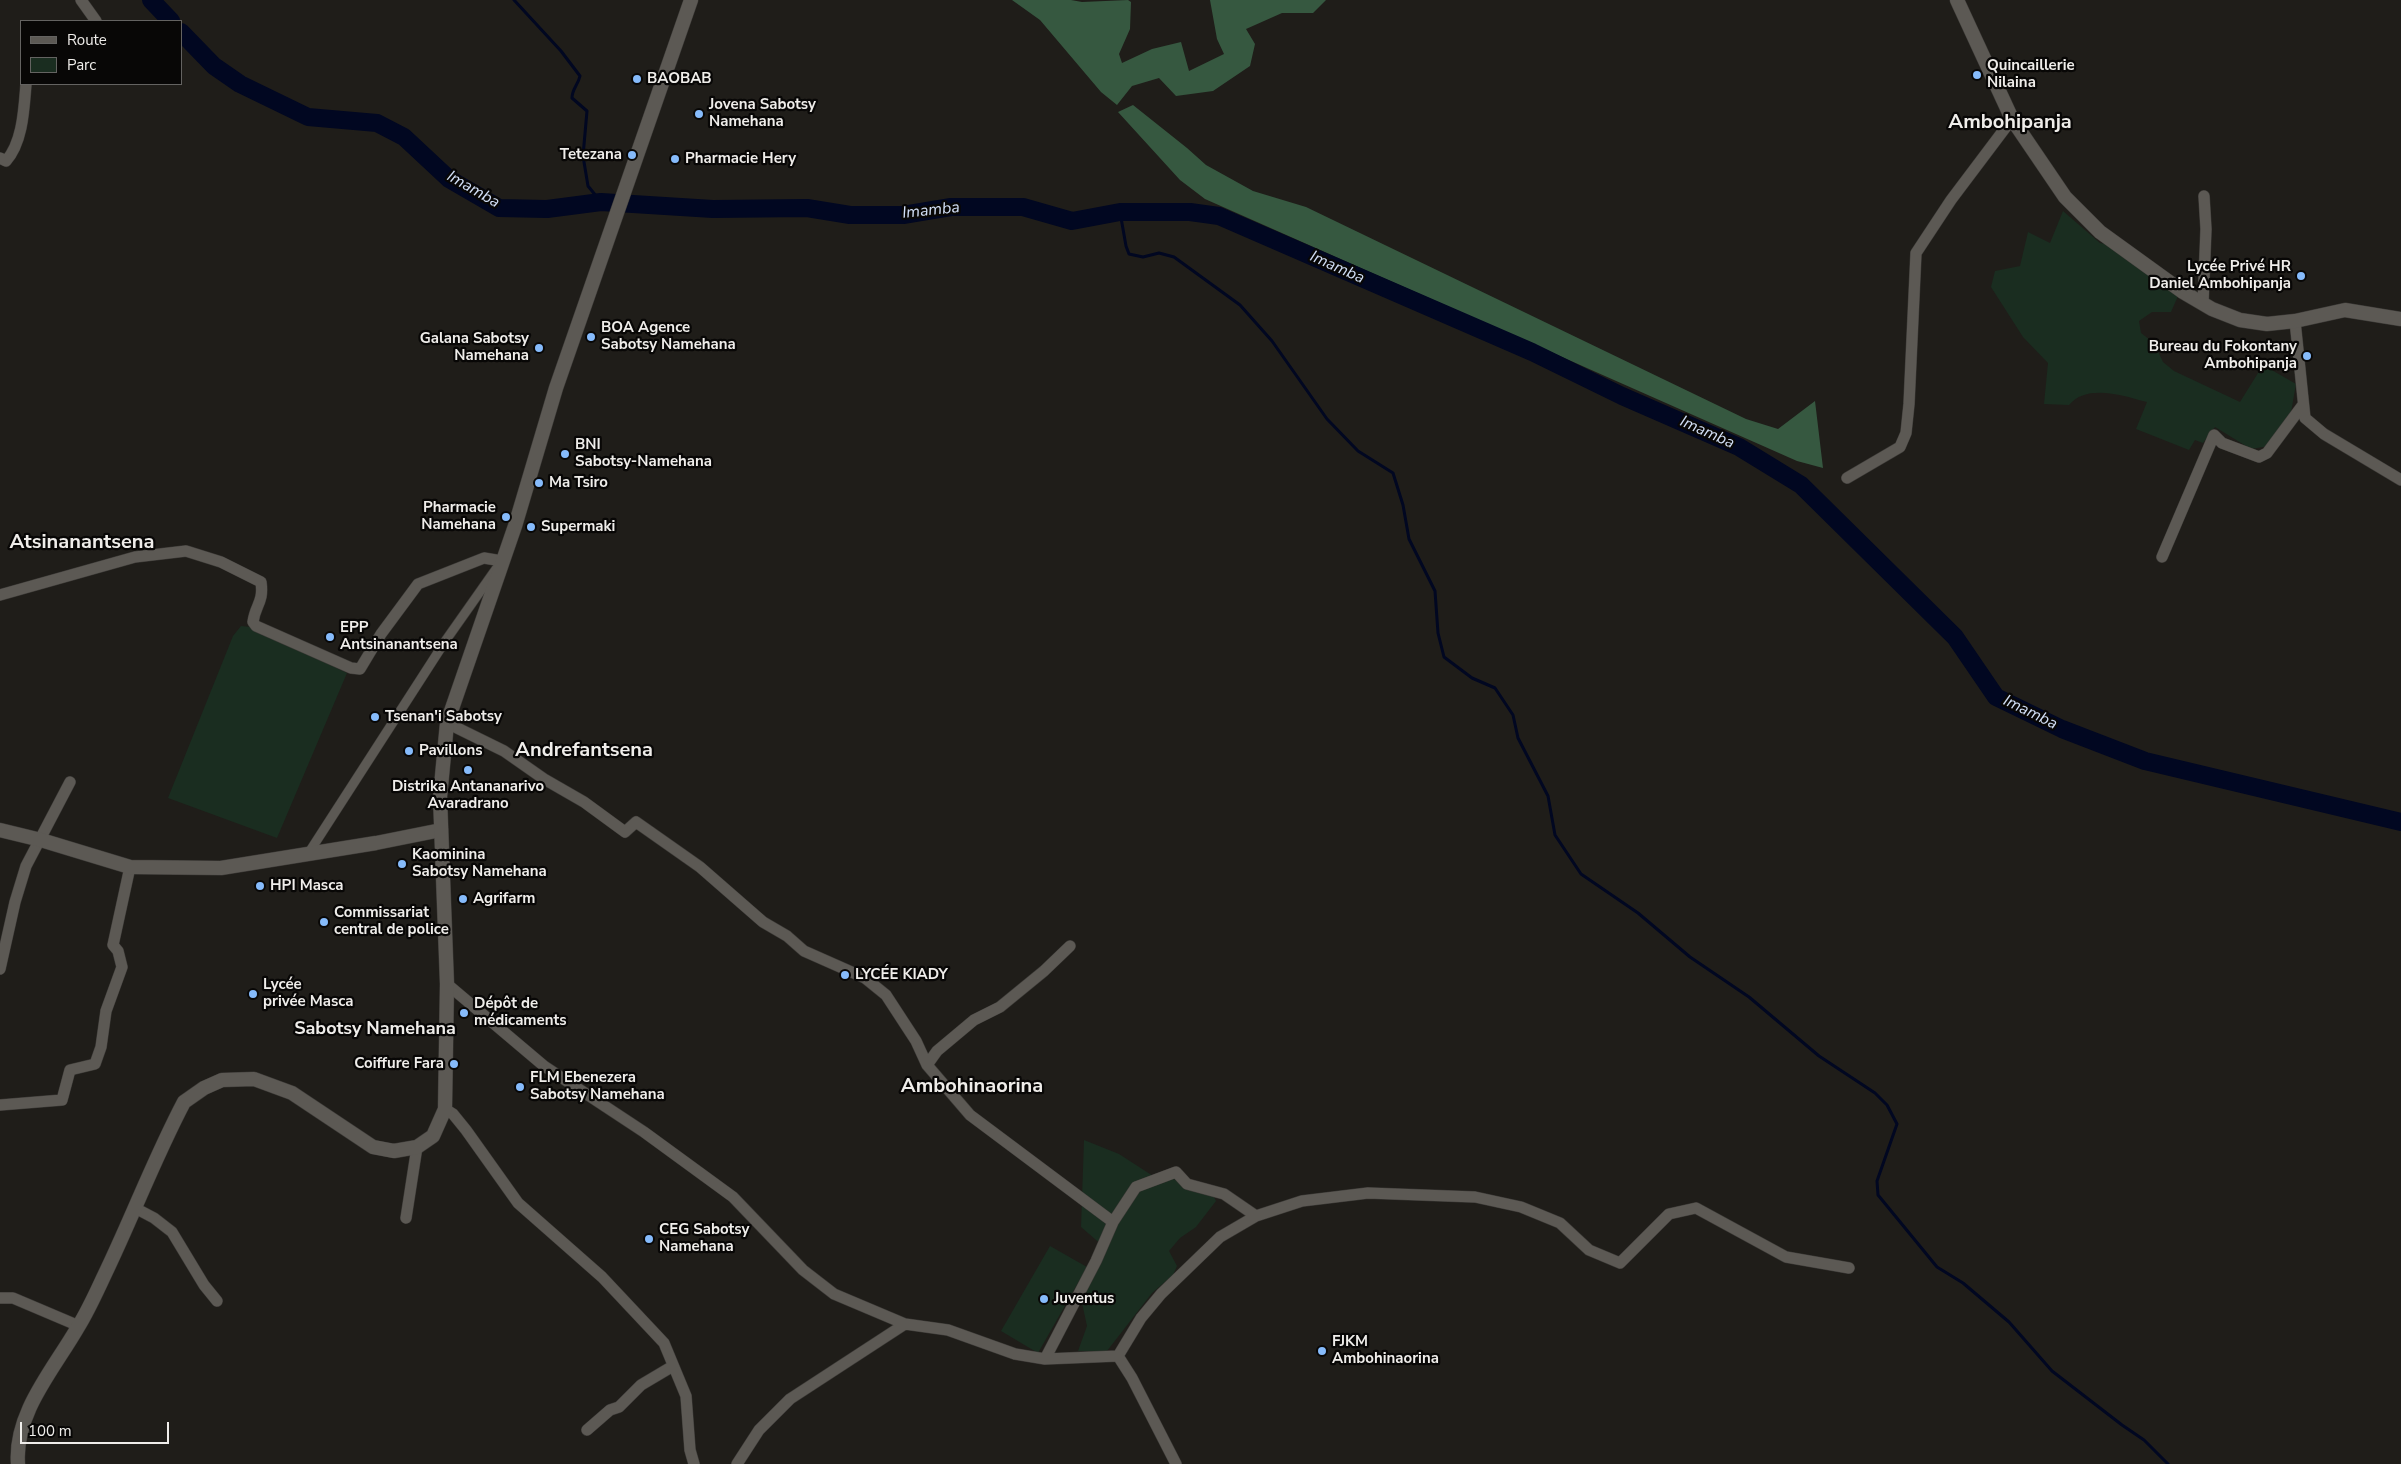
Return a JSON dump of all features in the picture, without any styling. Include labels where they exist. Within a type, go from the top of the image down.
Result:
[{"type":"main road","points":[[18,1464],[17,1448],[24,1420],[47,1377],[79,1326],[184,1102],[204,1088],[222,1080],[254,1079],[292,1093],[373,1147],[394,1151],[417,1147],[433,1136],[444,1109],[447,984],[440,791],[448,723],[502,561],[556,388],[691,0]]},
{"type":"main road","points":[[1957,0],[2012,119],[2065,197],[2100,232],[2202,304],[2240,320],[2267,324],[2295,321],[2345,310],[2401,319]]},
{"type":"main road","points":[[0,830],[41,840],[130,867],[221,868],[441,830]]},
{"type":"street","points":[[81,0],[95,20]]},
{"type":"street","points":[[0,158],[6,161],[11,156],[23,120],[26,85]]},
{"type":"street","points":[[1846,478],[1900,447],[1906,433],[1909,404],[1916,253],[1951,200],[2012,119]]},
{"type":"street","points":[[2202,304],[2206,229],[2204,196]]},
{"type":"street","points":[[2295,321],[2302,406],[2305,418],[2324,434],[2401,480]]},
{"type":"street","points":[[2162,557],[2214,435],[2222,442],[2259,457],[2267,453],[2302,406]]},
{"type":"street","points":[[0,594],[135,558],[186,551],[221,562],[261,582],[263,596],[253,622],[256,626],[351,668],[360,669],[381,634],[418,584],[484,558],[502,561],[462,616],[308,854]]},
{"type":"street","points":[[448,723],[504,751],[544,780],[584,802],[625,832],[636,822],[700,868],[763,922],[787,936],[804,951],[864,978],[886,995],[901,1016],[928,1065],[970,1115],[1113,1222]]},
{"type":"street","points":[[0,969],[19,886],[26,866],[70,782]]},
{"type":"street","points":[[0,1105],[62,1100],[70,1070],[95,1064],[106,1011],[122,968],[118,951],[113,945],[130,867]]},
{"type":"street","points":[[928,1065],[937,1051],[974,1020],[1000,1007],[1038,977],[1070,946]]},
{"type":"street","points":[[447,984],[544,1066],[644,1132],[733,1197],[804,1270],[834,1294],[905,1324],[948,1330],[1015,1354],[1045,1359],[1118,1356]]},
{"type":"street","points":[[444,1109],[453,1114],[466,1130],[518,1203],[602,1277],[664,1343],[686,1396],[690,1450],[694,1464]]},
{"type":"street","points":[[406,1218],[417,1147]]},
{"type":"street","points":[[1045,1359],[1096,1261],[1113,1222],[1136,1187],[1176,1172],[1187,1184],[1224,1194],[1256,1216]]},
{"type":"street","points":[[1118,1356],[1141,1318],[1186,1268],[1220,1237],[1256,1216],[1302,1201],[1368,1193],[1475,1197],[1521,1207],[1560,1223],[1589,1250],[1620,1264],[1669,1214],[1696,1208],[1786,1257],[1849,1268]]},
{"type":"street","points":[[135,1208],[154,1218],[172,1232],[204,1286],[217,1302]]},
{"type":"street","points":[[0,1298],[13,1298],[79,1326]]},
{"type":"street","points":[[737,1464],[759,1430],[790,1399],[905,1324]]},
{"type":"street","points":[[1118,1356],[1132,1378],[1176,1464]]},
{"type":"street","points":[[587,1430],[610,1410],[619,1407],[641,1385],[674,1366]]},
{"type":"green space","points":[[1012,0],[1071,0],[1082,2],[1128,0],[1131,2],[1130,29],[1119,54],[1122,63],[1152,49],[1181,42],[1189,71],[1224,54],[1217,39],[1210,0],[1326,0],[1313,13],[1282,13],[1246,29],[1255,44],[1250,66],[1213,91],[1176,96],[1159,78],[1132,86],[1117,105],[1101,92],[1040,20]]},
{"type":"green space","points":[[1133,105],[1206,165],[1253,191],[1306,207],[1746,419],[1778,429],[1815,401],[1823,468],[1797,461],[1205,199],[1180,180],[1118,112]]},
{"type":"green space","points":[[2063,211],[2100,243],[2105,244],[2178,296],[2171,312],[2152,312],[2139,321],[2141,333],[2154,343],[2163,362],[2174,371],[2240,402],[2263,365],[2296,384],[2290,418],[2269,446],[2251,449],[2215,427],[2203,443],[2195,440],[2189,450],[2136,429],[2147,402],[2117,395],[2106,393],[2086,394],[2077,398],[2069,405],[2044,404],[2048,363],[2023,337],[1991,287],[1995,271],[2020,266],[2028,232],[2050,243]]},
{"type":"green space","points":[[241,626],[251,627],[347,673],[277,838],[168,798],[233,636]]},
{"type":"green space","points":[[1084,1140],[1119,1154],[1153,1176],[1174,1179],[1184,1185],[1212,1193],[1216,1201],[1196,1227],[1180,1238],[1169,1251],[1177,1266],[1173,1275],[1152,1293],[1107,1351],[1078,1351],[1087,1326],[1082,1303],[1103,1246],[1081,1227]]},
{"type":"green space","name":"Juventus","points":[[1050,1246],[1087,1267],[1038,1353],[1001,1331]]},
{"type":"waterway","name":"Imamba","points":[[151,0],[170,20]]},
{"type":"waterway","points":[[514,0],[561,51],[580,76],[572,98],[587,111],[583,156],[588,186],[601,202]]},
{"type":"waterway","name":"Imamba","points":[[182,33],[214,66],[240,84],[308,117],[377,123],[404,137],[449,179],[499,208],[547,209],[601,202],[713,209],[807,208],[850,215],[903,215],[951,207],[1023,207],[1072,221],[1120,212],[1190,212],[1219,216],[1532,352],[1622,396],[1739,447],[1801,485],[1955,637],[1996,697],[2062,729],[2145,761],[2401,822]]},
{"type":"waterway","points":[[1120,212],[1129,254],[1143,257],[1159,253],[1174,257],[1240,305],[1272,341],[1327,419],[1358,451],[1393,473],[1403,505],[1409,539],[1435,591],[1438,633],[1444,657],[1472,678],[1495,688],[1513,715],[1518,738],[1548,796],[1555,835],[1581,874],[1638,913],[1690,957],[1749,997],[1819,1056],[1875,1093],[1887,1105],[1897,1124],[1877,1181],[1878,1195],[1937,1267],[1963,1283],[2009,1322],[2052,1371],[2144,1440],[2168,1464]]},
{"type":"place","name":"Quincaillerie Nilaina","points":[[1977,75]]},
{"type":"place","name":"BAOBAB","points":[[637,79]]},
{"type":"place","name":"Jovena Sabotsy Namehana","points":[[699,114]]},
{"type":"place","name":"Tetezana","points":[[632,155]]},
{"type":"place","name":"Pharmacie Hery","points":[[675,159]]},
{"type":"place","name":"Lycée Privé HR Daniel Ambohipanja","points":[[2301,276]]},
{"type":"place","name":"BOA Agence Sabotsy Namehana","points":[[591,337]]},
{"type":"place","name":"Galana Sabotsy Namehana","points":[[539,348]]},
{"type":"place","name":"Bureau du Fokontany Ambohipanja","points":[[2307,356]]},
{"type":"place","name":"BNI Sabotsy-Namehana","points":[[565,454]]},
{"type":"place","name":"Ma Tsiro","points":[[539,483]]},
{"type":"place","name":"Pharmacie Namehana","points":[[506,517]]},
{"type":"place","name":"Supermaki","points":[[531,527]]},
{"type":"place","name":"EPP Antsinanantsena","points":[[330,637]]},
{"type":"place","name":"Tsenan'i Sabotsy","points":[[375,717]]},
{"type":"place","name":"Pavillons","points":[[409,751]]},
{"type":"place","name":"Distrika Antananarivo Avaradrano","points":[[468,770]]},
{"type":"place","name":"Kaominina Sabotsy Namehana","points":[[402,864]]},
{"type":"place","name":"HPI Masca","points":[[260,886]]},
{"type":"place","name":"Agrifarm","points":[[463,899]]},
{"type":"place","name":"Commissariat central de police","points":[[324,922]]},
{"type":"place","name":"LYCÉE KIADY","points":[[845,975]]},
{"type":"place","name":"Lycée privée Masca","points":[[253,994]]},
{"type":"place","name":"Dépôt de médicaments","points":[[464,1013]]},
{"type":"place","name":"Coiffure Fara","points":[[454,1064]]},
{"type":"place","name":"FLM Ebenezera Sabotsy Namehana","points":[[520,1087]]},
{"type":"place","name":"CEG Sabotsy Namehana","points":[[649,1239]]},
{"type":"place","name":"Juventus","points":[[1044,1299]]},
{"type":"place","name":"FJKM Ambohinaorina","points":[[1322,1351]]},
{"type":"district","name":"Ambohipanja","points":[[2010,123]]},
{"type":"district","name":"Atsinanantsena","points":[[82,543]]},
{"type":"district","name":"Andrefantsena","points":[[584,751]]},
{"type":"district","name":"Sabotsy Namehana","points":[[375,1030]]},
{"type":"district","name":"Ambohinaorina","points":[[972,1087]]}]
